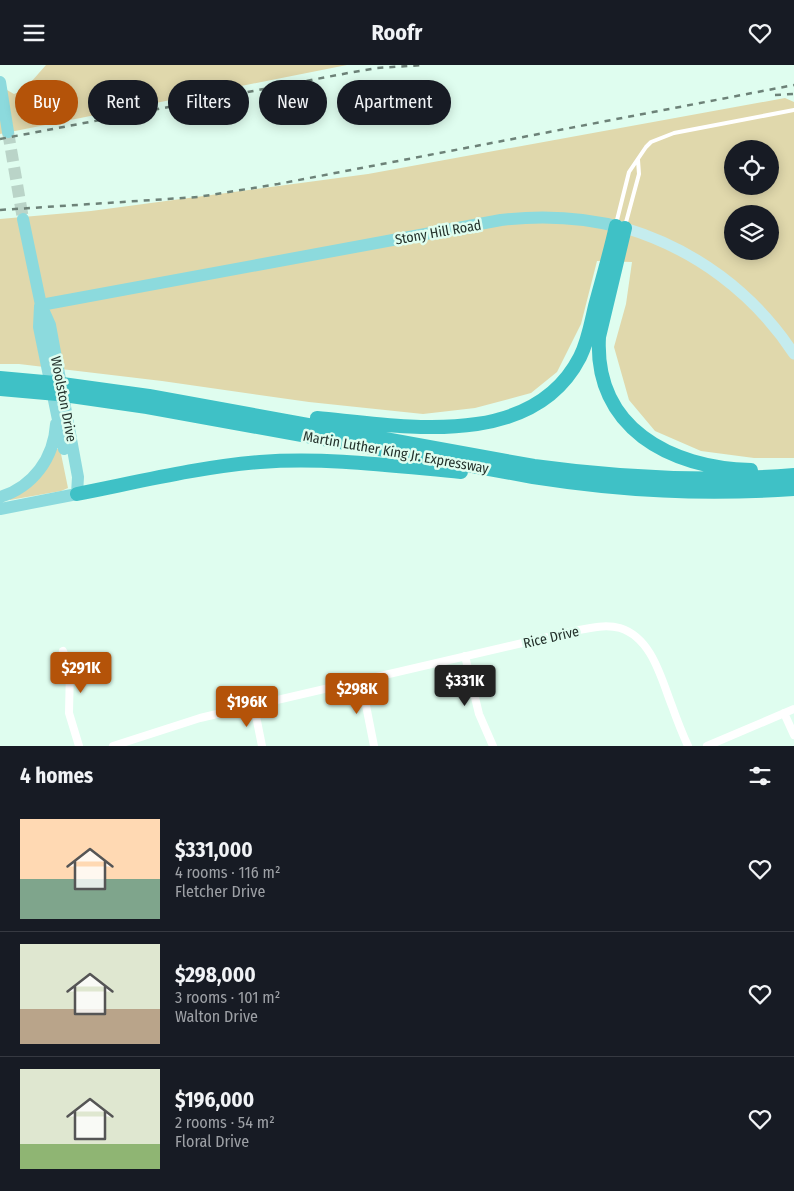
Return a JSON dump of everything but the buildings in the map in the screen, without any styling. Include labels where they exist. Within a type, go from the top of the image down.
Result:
[{"type":"highway","points":[[228,410],[432,427],[490,421],[524,411],[561,384],[580,357],[620,227]]},
{"type":"highway","points":[[620,227],[598,349],[606,385],[620,414],[645,439],[677,457],[701,464],[730,469],[794,473]]},
{"type":"highway","name":"Martin Luther King Jr. Expressway","points":[[0,378],[28,386],[84,392],[141,394],[534,466],[592,473],[688,479],[766,477],[794,473]]},
{"type":"highway","name":"Martin Luther King Jr. Expressway","points":[[0,389],[28,386]]},
{"type":"highway","name":"Martin Luther King Jr. Expressway","points":[[84,392],[147,407],[562,481],[620,488],[679,492],[738,492],[794,489]]},
{"type":"highway","points":[[77,494],[227,466],[279,461],[363,463],[562,481]]},
{"type":"main road","points":[[0,82],[8,132]]},
{"type":"main road","name":"Stony Hill Road","points":[[40,305],[501,220],[562,217],[620,227]]},
{"type":"main road","name":"Woolston Drive","points":[[23,219],[40,305],[39,327],[55,412],[70,478],[77,494]]},
{"type":"main road","name":"Woolston Drive","points":[[40,305],[50,325],[78,477],[77,494]]},
{"type":"main road","name":"Woolston Drive","points":[[0,497],[13,493],[26,484],[42,467],[53,442],[55,412]]},
{"type":"main road","points":[[0,509],[77,494]]},
{"type":"street","name":"Stony Hill Road","points":[[620,227],[672,245],[714,271],[755,306],[794,354]]},
{"type":"street","name":"Rice Drive","points":[[113,746],[135,743],[179,724],[361,680],[592,627],[613,627],[629,632],[643,643],[650,653],[662,678],[688,746]]},
{"type":"street","points":[[63,651],[70,668],[70,713],[79,746]]},
{"type":"street","points":[[465,656],[479,714],[493,746]]},
{"type":"street","points":[[361,680],[374,746]]},
{"type":"street","points":[[254,706],[262,746]]},
{"type":"street","points":[[707,746],[794,709]]},
{"type":"street","points":[[784,713],[794,735]]},
{"type":"lane","points":[[620,227],[630,171],[646,147],[652,142],[666,135],[794,110]]},
{"type":"lane","points":[[620,227],[639,174],[638,160]]},
{"type":"shaded area","points":[[46,65],[347,65],[272,80],[259,80],[259,82],[249,84],[249,80],[168,80],[168,101],[158,103],[158,80],[88,80],[88,117],[78,118],[78,80],[33,80]]},
{"type":"shaded area","points":[[0,86],[14,94],[15,125],[45,125],[0,134]]},
{"type":"shaded area","points":[[785,98],[794,102],[794,458],[754,458],[701,451],[655,431],[629,400],[614,347],[626,304],[632,262],[597,261],[581,324],[557,372],[531,393],[475,408],[423,414],[309,402],[162,381],[19,364],[0,364],[0,219],[91,211],[368,174]]},
{"type":"shaded area","points":[[55,449],[60,449],[68,488],[61,491],[10,500],[10,498]]},
{"type":"tunnel","points":[[8,132],[23,219]]},
{"type":"railway","points":[[0,139],[348,73],[377,68],[424,65]]},
{"type":"railway","points":[[0,210],[198,197],[278,184],[794,85]]},
{"type":"railway","points":[[775,95],[794,94]]}]
